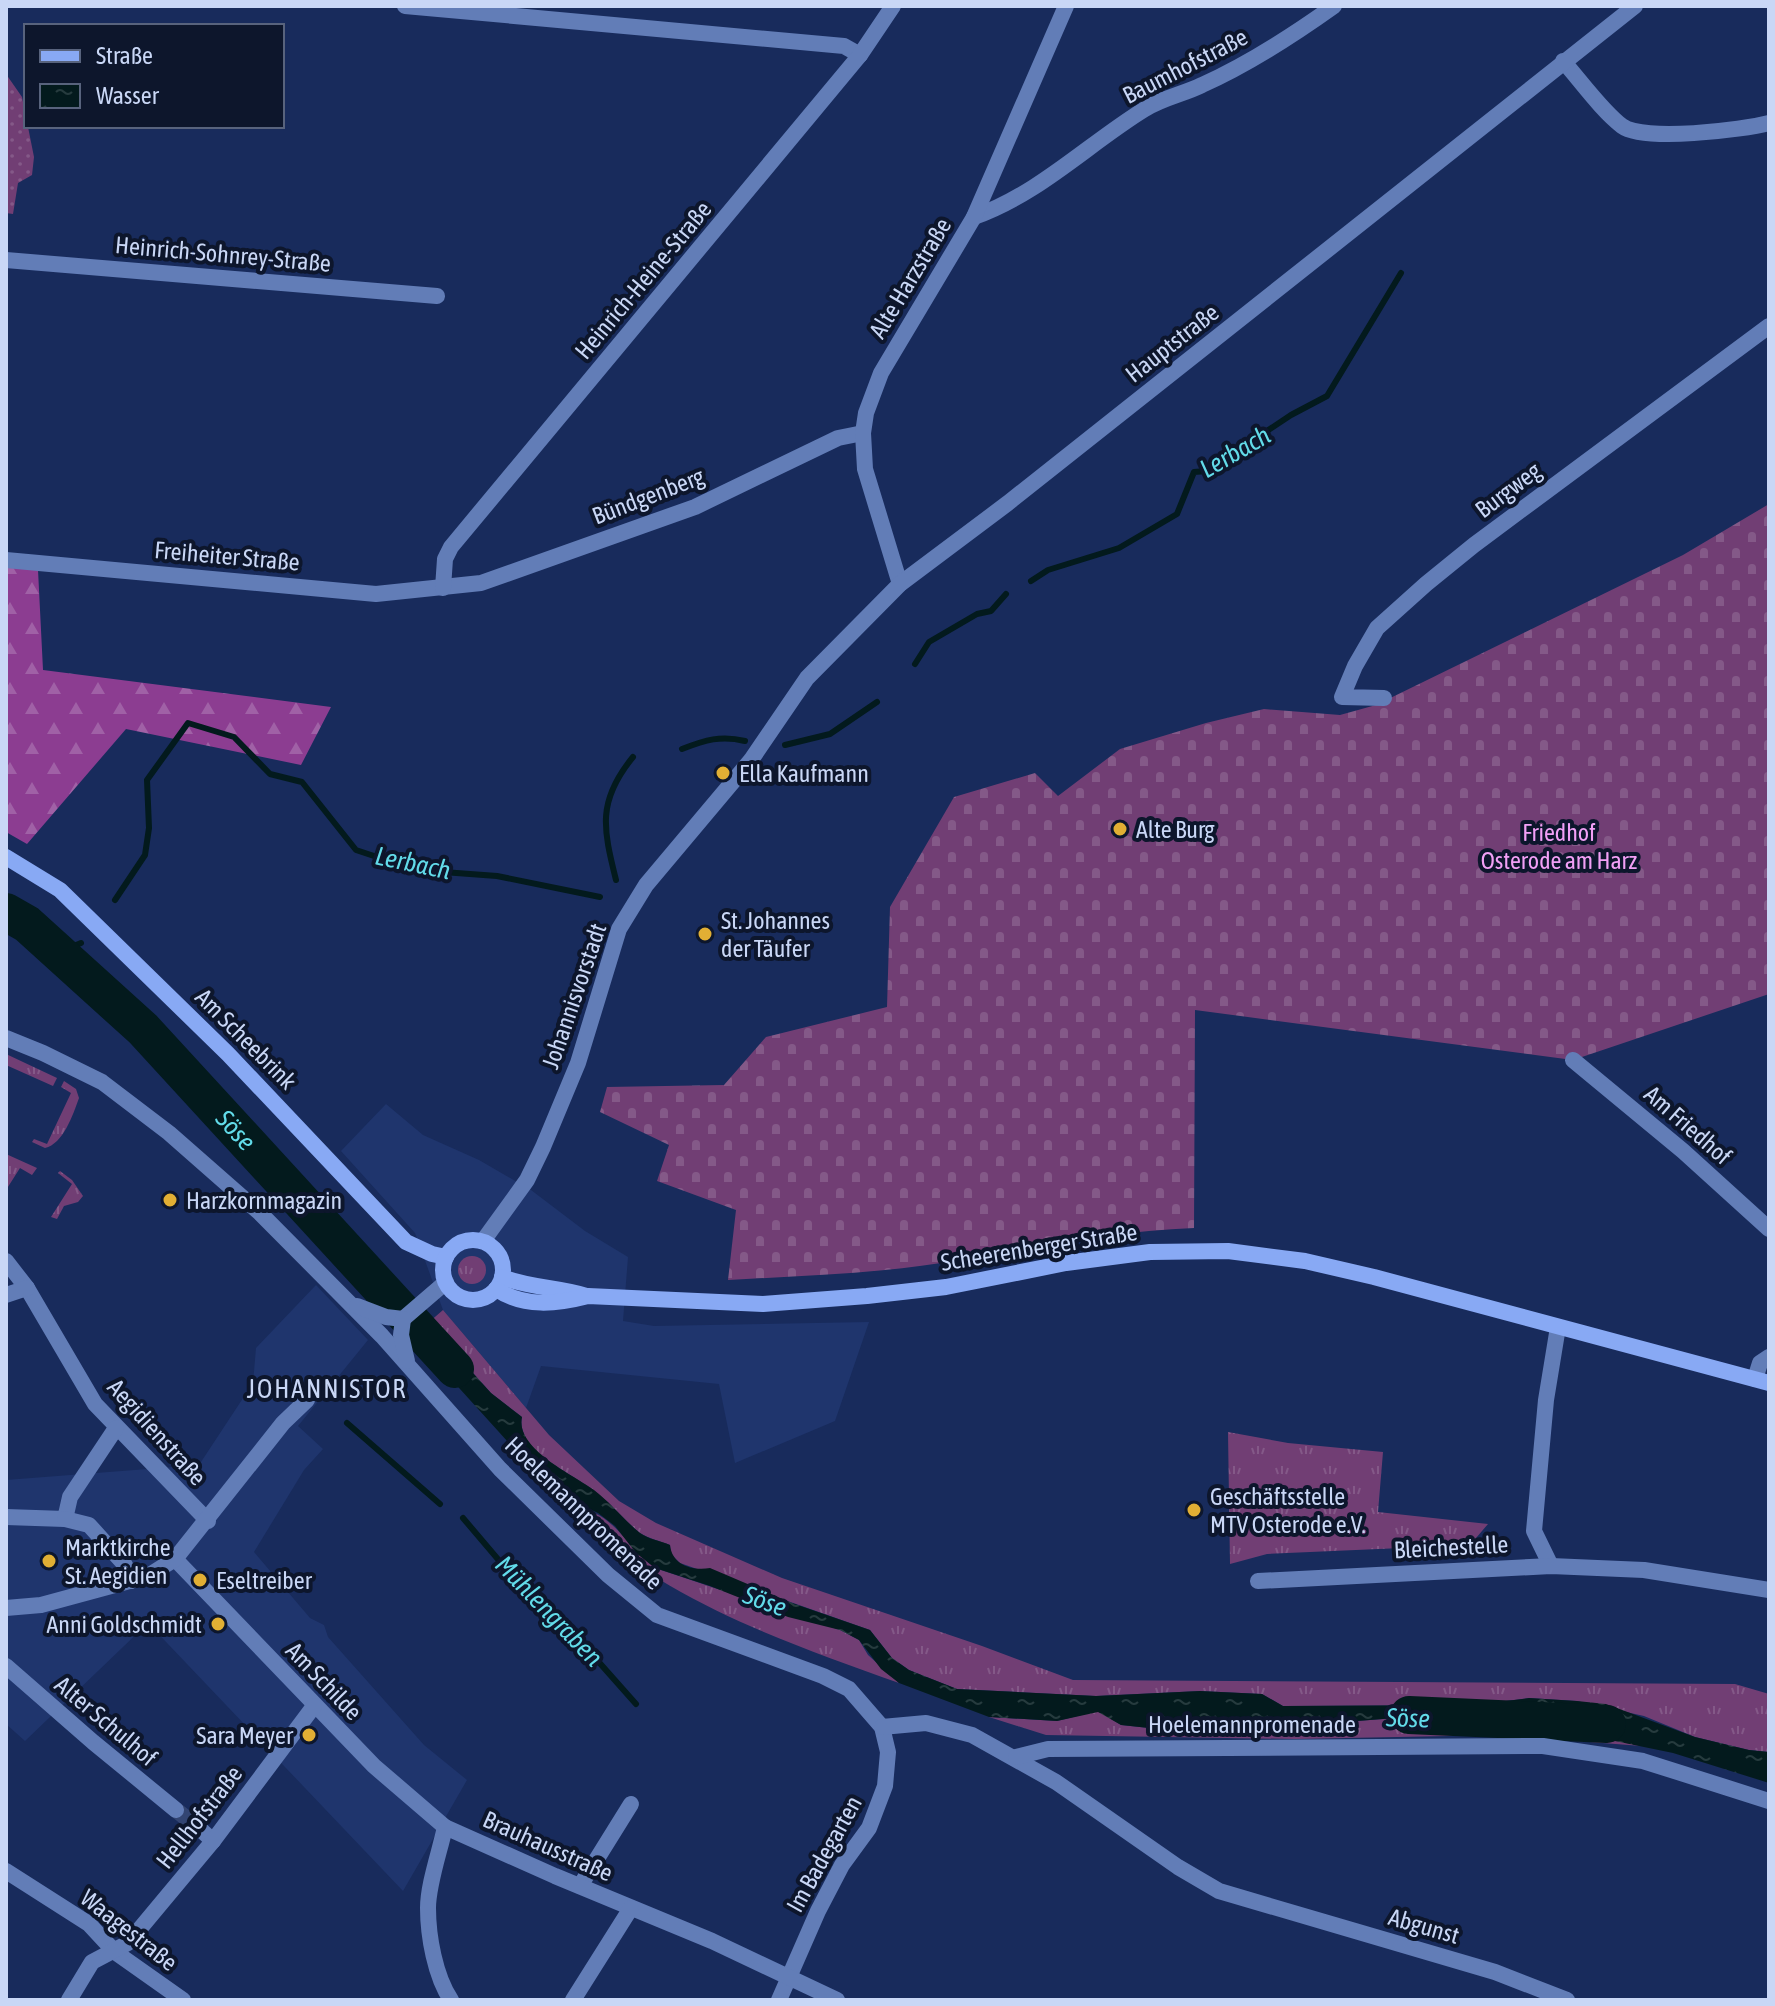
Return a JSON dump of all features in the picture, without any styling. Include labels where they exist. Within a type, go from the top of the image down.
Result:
[{"type":"main road","name":"Am Scheebrink","points":[[6,857],[60,890],[228,1054],[406,1242],[446,1257]]},
{"type":"main road","points":[[465,1240],[483,1241],[500,1255],[503,1266],[499,1283],[479,1299],[459,1296],[446,1282],[443,1269],[446,1257],[451,1249],[465,1240]]},
{"type":"main road","name":"Scheerenberger Straße","points":[[499,1283],[509,1298],[535,1303],[564,1302],[588,1296],[778,1303],[946,1287],[1066,1263],[1150,1252],[1228,1251],[1305,1261],[1762,1381]]},
{"type":"street","points":[[405,6],[844,46],[860,55]]},
{"type":"street","name":"Heinrich-Heine-Straße","points":[[443,588],[445,559],[451,547],[860,55],[893,6]]},
{"type":"street","name":"Alte Harzstraße","points":[[900,584],[865,469],[863,433],[871,394],[974,217],[1066,6]]},
{"type":"street","name":"Baumhofstraße","points":[[974,217],[1003,207],[1081,156],[1147,107],[1202,85],[1281,44],[1334,6]]},
{"type":"street","name":"Hauptstraße","points":[[763,742],[807,678],[900,584],[1165,380],[1635,6]]},
{"type":"street","points":[[1563,61],[1623,128],[1655,134],[1746,129],[1769,123]]},
{"type":"street","name":"Heinrich-Sohnrey-Straße","points":[[6,260],[437,296]]},
{"type":"street","name":"Burgweg","points":[[1384,698],[1342,697],[1355,666],[1377,628],[1474,545],[1769,326]]},
{"type":"street","name":"Bündgenberg","points":[[443,588],[481,583],[695,507],[838,438],[863,433]]},
{"type":"street","name":"Freiheiter Straße","points":[[6,560],[376,594],[443,588]]},
{"type":"street","name":"Johannisvorstadt","points":[[483,1241],[527,1180],[543,1147],[575,1071],[619,929],[646,885],[763,742]]},
{"type":"street","name":"Hoelemannpromenade","points":[[6,1038],[83,1072],[129,1100],[276,1227],[407,1362],[500,1469],[608,1575],[657,1615],[823,1676],[849,1689],[882,1727]]},
{"type":"street","name":"Am Friedhof","points":[[1573,1060],[1683,1151],[1769,1229]]},
{"type":"street","name":"Aegidienstraße","points":[[6,1261],[27,1288],[95,1404],[208,1521]]},
{"type":"street","points":[[407,1362],[401,1335],[403,1319],[446,1282]]},
{"type":"street","points":[[6,1295],[27,1288]]},
{"type":"street","points":[[351,1304],[386,1317],[403,1319]]},
{"type":"street","name":"Bleichestelle","points":[[1551,1566],[1534,1531],[1546,1400],[1558,1327]]},
{"type":"street","points":[[1762,1381],[1760,1363],[1769,1357]]},
{"type":"street","points":[[6,1608],[41,1605],[131,1581],[148,1576],[175,1559],[266,1444],[307,1400]]},
{"type":"street","points":[[65,1519],[70,1497],[116,1428]]},
{"type":"street","points":[[6,1517],[65,1519],[89,1525],[125,1565],[131,1581]]},
{"type":"street","name":"Am Schilde","points":[[175,1559],[374,1766],[445,1827]]},
{"type":"street","name":"Bleichestelle","points":[[1258,1581],[1551,1566],[1644,1570],[1769,1590]]},
{"type":"street","name":"Alter Schulhof","points":[[6,1666],[176,1810]]},
{"type":"street","name":"Hellhofstraße","points":[[69,2000],[92,1962],[128,1943],[213,1841],[314,1706]]},
{"type":"street","points":[[882,1727],[936,1724],[972,1735],[1016,1757]]},
{"type":"street","name":"Im Badegarten","points":[[779,2000],[832,1884],[879,1808],[888,1762],[882,1727]]},
{"type":"street","name":"Hoelemannpromenade","points":[[1016,1757],[1048,1749],[1543,1746],[1643,1761],[1769,1801]]},
{"type":"street","name":"Abgunst","points":[[1016,1757],[1209,1887],[1495,1972],[1567,2000]]},
{"type":"street","points":[[580,1886],[631,1804]]},
{"type":"street","points":[[445,1827],[428,1906],[434,1956],[451,2000]]},
{"type":"street","name":"Brauhausstraße","points":[[445,1827],[712,1941],[837,2000]]},
{"type":"street","points":[[199,1828],[213,1841]]},
{"type":"street","name":"Waagestraße","points":[[6,1871],[89,1924],[115,1952],[183,2000]]},
{"type":"street","name":"Brauhausstraße","points":[[573,2000],[631,1908]]},
{"type":"shaded area","points":[[386,1104],[423,1135],[479,1160],[531,1190],[585,1231],[628,1257],[623,1321],[654,1326],[869,1322],[835,1421],[735,1463],[719,1384],[541,1366],[526,1408],[443,1310],[415,1233],[341,1151]]},
{"type":"shaded area","points":[[316,1285],[368,1340],[298,1426],[323,1449],[304,1470],[254,1552],[310,1618],[324,1625],[328,1637],[424,1745],[467,1780],[403,1891],[148,1623],[25,1741],[6,1724],[6,1480],[199,1465],[253,1383],[256,1348]]},
{"type":"green space","points":[[6,74],[22,97],[24,128],[28,128],[34,157],[32,175],[18,183],[13,214],[6,213]]},
{"type":"green space","name":"Friedhof Osterode am Harz","points":[[1769,504],[1769,994],[1573,1060],[1195,1010],[1194,1228],[1099,1237],[888,1270],[728,1280],[736,1210],[657,1181],[669,1145],[600,1112],[607,1087],[724,1085],[766,1037],[887,1007],[890,907],[954,797],[1035,773],[1058,796],[1120,749],[1206,723],[1264,709],[1340,715],[1376,705],[1683,555]]},
{"type":"green space","points":[[6,567],[38,570],[43,670],[331,707],[301,765],[126,729],[27,844],[6,832]]},
{"type":"green space","points":[[6,1054],[57,1078],[53,1086],[6,1065]]},
{"type":"green space","points":[[64,1081],[76,1089],[79,1098],[62,1135],[45,1148],[32,1142],[34,1139],[47,1144],[71,1093],[61,1087]]},
{"type":"green space","points":[[6,1154],[37,1168],[32,1175],[20,1168],[6,1190]]},
{"type":"green space","points":[[60,1171],[72,1180],[83,1196],[78,1202],[64,1206],[57,1219],[51,1217],[72,1184],[58,1173]]},
{"type":"green space","points":[[472,1256],[482,1260],[486,1270],[482,1280],[472,1284],[462,1280],[458,1270],[462,1260]]},
{"type":"green space","points":[[443,1310],[549,1435],[619,1501],[656,1523],[782,1578],[1073,1680],[1735,1684],[1769,1694],[1769,1752],[1695,1737],[1644,1716],[1577,1701],[1529,1698],[1474,1705],[1283,1706],[1262,1694],[1200,1691],[1096,1696],[957,1689],[909,1670],[892,1658],[870,1630],[680,1563],[671,1554],[670,1545],[640,1533],[599,1495],[536,1450],[522,1429],[522,1417],[491,1393],[428,1323]]},
{"type":"green space","points":[[1228,1432],[1288,1443],[1383,1452],[1378,1512],[1488,1524],[1470,1545],[1267,1554],[1230,1564]]},
{"type":"green space","points":[[565,1505],[582,1508],[606,1520],[655,1568],[840,1630],[859,1640],[868,1655],[899,1683],[765,1632],[679,1591],[600,1538]]},
{"type":"green space","points":[[1098,1711],[1121,1725],[1205,1734],[1259,1723],[1331,1723],[1474,1715],[1491,1719],[1556,1720],[1576,1733],[1642,1746],[1499,1735],[1295,1739],[1046,1735],[989,1717],[1057,1721]]},
{"type":"water","points":[[428,1323],[491,1393],[522,1417],[522,1429],[536,1450],[594,1490],[640,1533],[670,1545],[679,1562],[690,1567],[710,1568],[792,1603],[870,1630],[892,1658],[909,1670],[957,1689],[1096,1696],[1200,1691],[1262,1694],[1283,1706],[1474,1705],[1529,1698],[1606,1704],[1695,1737],[1769,1752],[1769,1783],[1673,1753],[1576,1733],[1555,1720],[1491,1719],[1474,1715],[1331,1723],[1259,1723],[1205,1734],[1121,1725],[1098,1712],[1057,1721],[989,1717],[899,1683],[881,1669],[859,1640],[840,1630],[788,1617],[655,1568],[636,1553],[615,1526],[598,1513],[585,1507],[565,1505],[431,1357],[432,1354],[417,1336]]},
{"type":"waterway","name":"Lerbach","points":[[1031,581],[1048,570],[1119,548],[1177,514],[1194,472],[1207,471],[1291,415],[1327,396],[1401,273]]},
{"type":"waterway","name":"Lerbach","points":[[915,664],[929,642],[977,614],[991,611],[1006,594]]},
{"type":"waterway","name":"Lerbach","points":[[785,745],[830,734],[877,702]]},
{"type":"waterway","name":"Lerbach","points":[[115,900],[145,855],[149,828],[147,780],[188,723],[234,737],[270,774],[302,782],[356,850],[416,870],[497,876],[600,897]]},
{"type":"waterway","name":"Lerbach","points":[[682,749],[713,739],[745,741]]},
{"type":"waterway","name":"Lerbach","points":[[616,880],[608,845],[606,816],[613,787],[633,757]]},
{"type":"waterway","name":"Söse","points":[[6,912],[27,924],[143,1029],[455,1369]]},
{"type":"waterway","name":"Lerbach","points":[[57,953],[81,943]]},
{"type":"waterway","name":"Mühlengraben","points":[[347,1423],[440,1504]]},
{"type":"waterway","name":"Mühlengraben","points":[[463,1518],[530,1597],[589,1651],[636,1704]]},
{"type":"waterway","name":"Söse","points":[[1409,1715],[1607,1724]]},
{"type":"tunnel","points":[[176,1810],[199,1828]]},
{"type":"place","name":"Ella Kaufmann","points":[[723,773]]},
{"type":"place","name":"Alte Burg","points":[[1120,829]]},
{"type":"place","name":"St. Johannes der Täufer","points":[[705,934]]},
{"type":"place","name":"Harzkornmagazin","points":[[170,1200]]},
{"type":"place","name":"Geschäftsstelle MTV Osterode e.V.","points":[[1194,1510]]},
{"type":"place","name":"Marktkirche St. Aegidien","points":[[49,1561]]},
{"type":"place","name":"Eseltreiber","points":[[200,1580]]},
{"type":"place","name":"Anni Goldschmidt","points":[[218,1624]]},
{"type":"place","name":"Sara Meyer","points":[[309,1735]]},
{"type":"district","name":"JOHANNISTOR","points":[[327,1389]]}]
